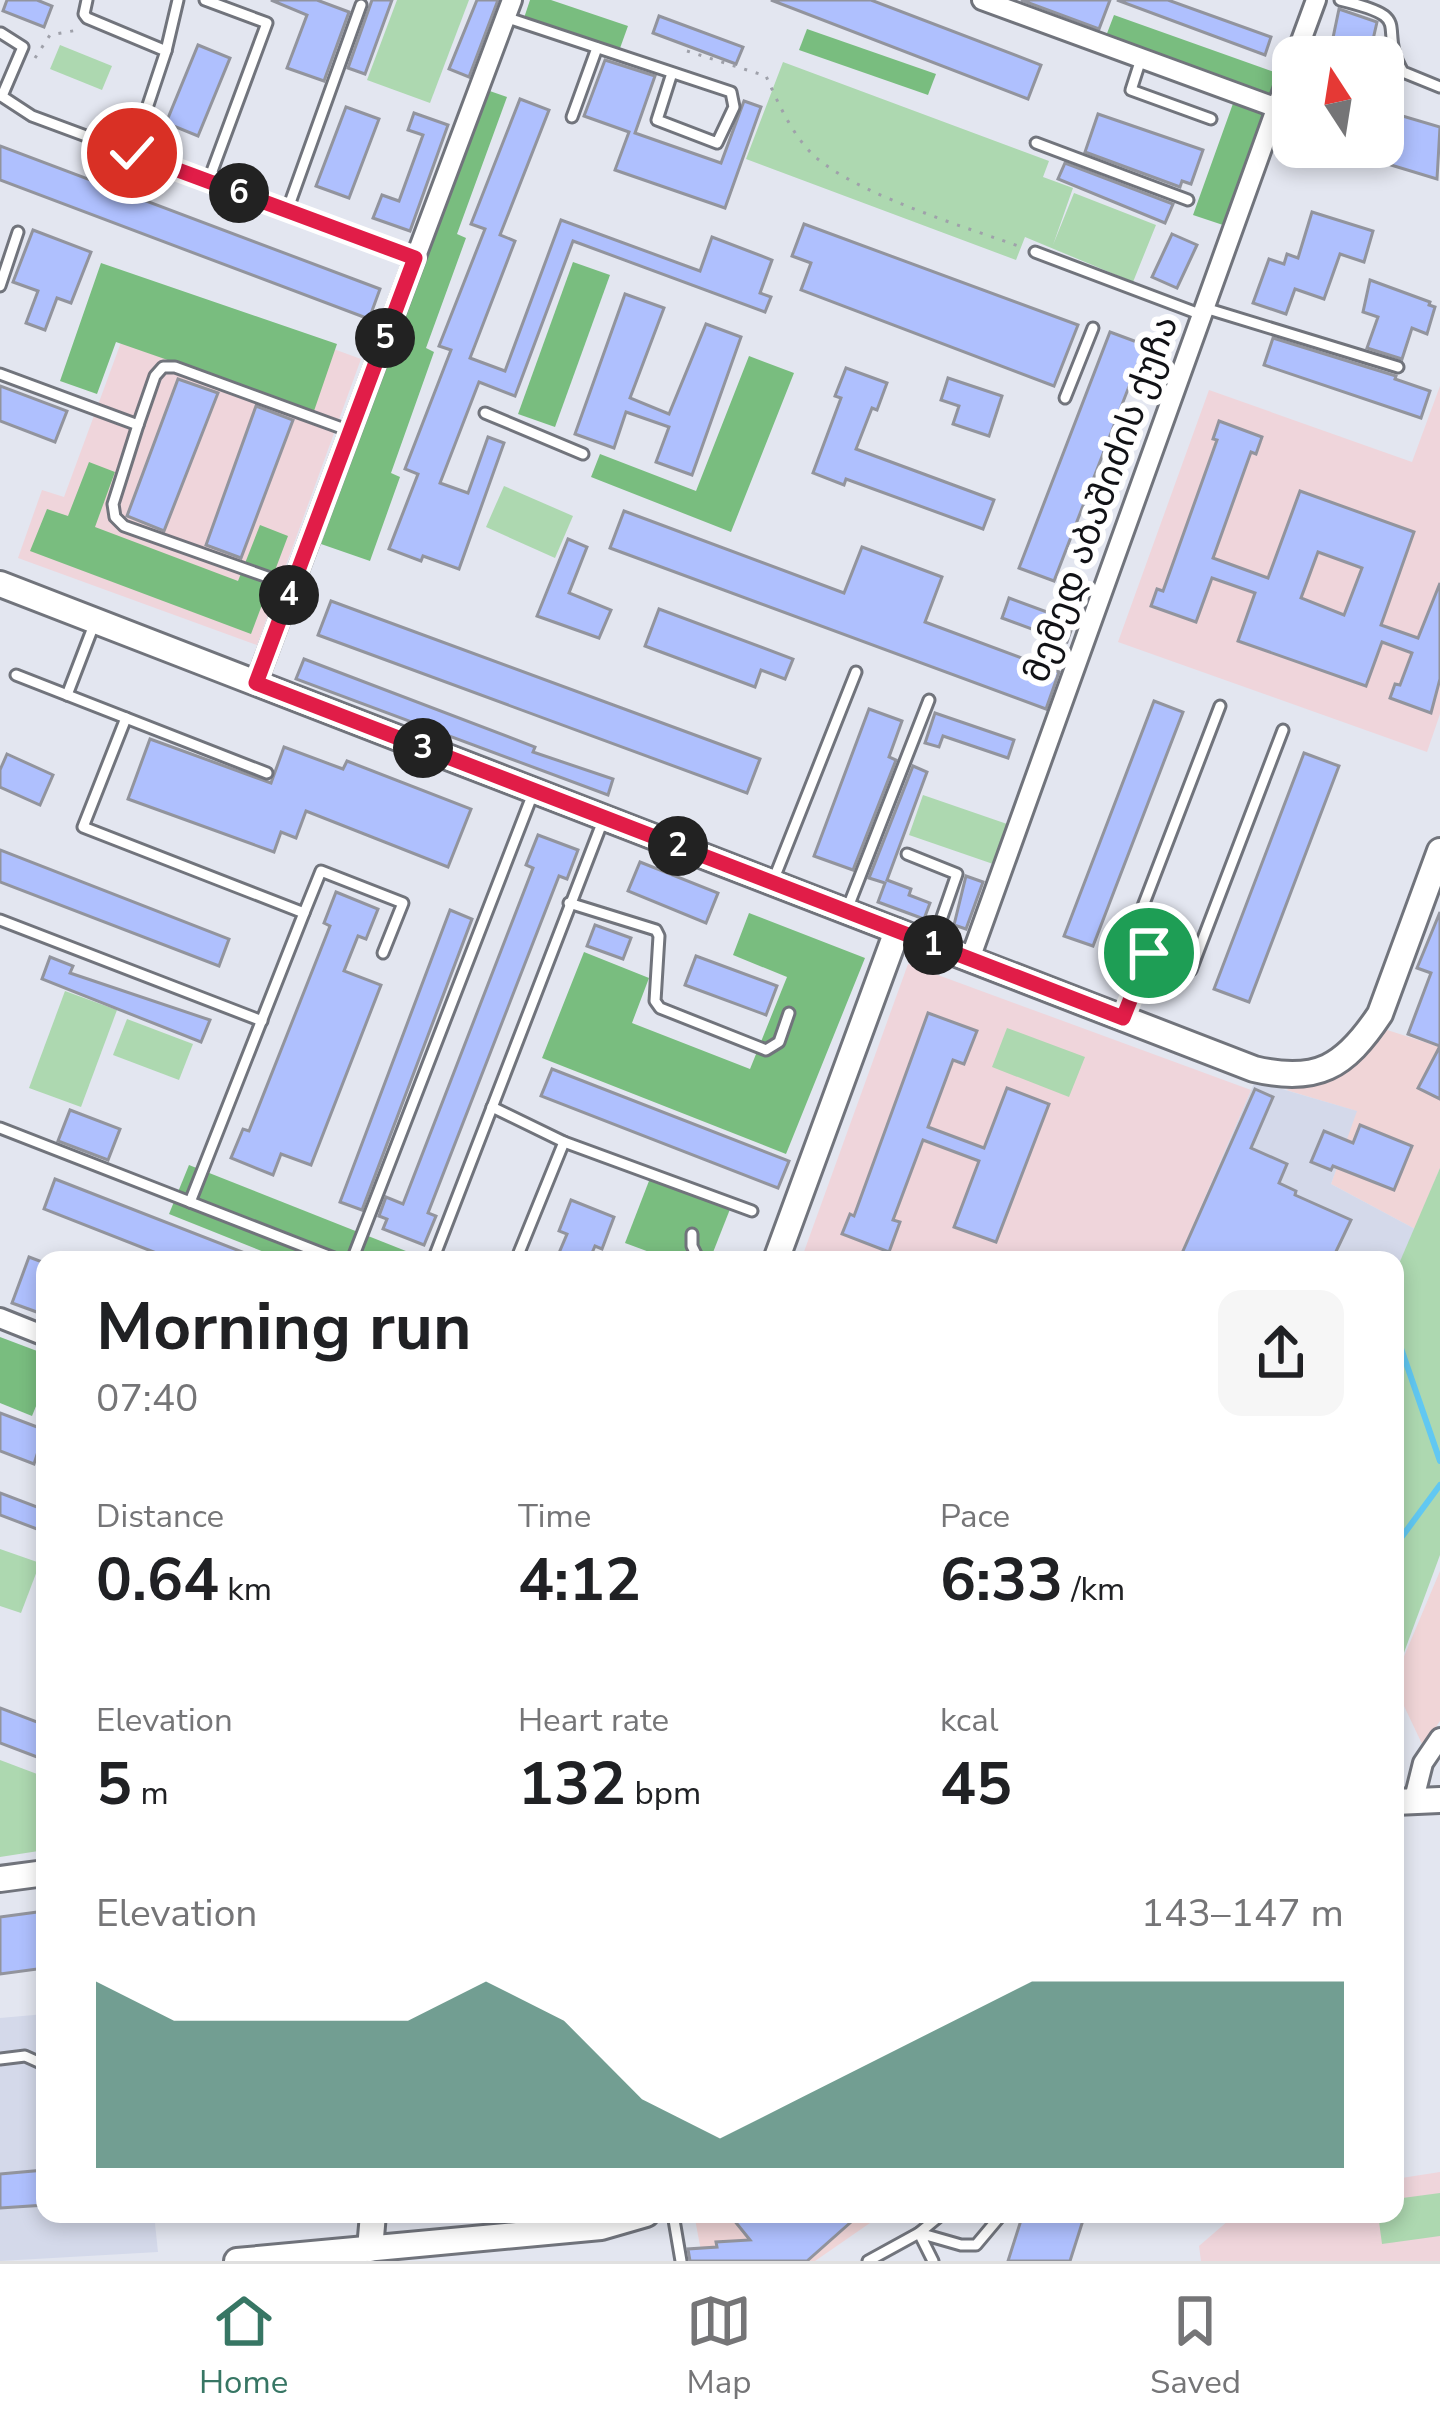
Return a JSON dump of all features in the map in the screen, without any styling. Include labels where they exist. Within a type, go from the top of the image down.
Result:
[{"type":"street","points":[[982,0],[1272,106]]},
{"type":"street","name":"მემედ აბაშიძის ქუჩა","points":[[1303,36],[1316,0]]},
{"type":"street","points":[[256,683],[508,9]]},
{"type":"street","name":"მემედ აბაშიძის ქუჩა","points":[[970,959],[1272,118]]},
{"type":"street","points":[[0,584],[1254,1069],[1291,1078],[1328,1067],[1365,1037],[1380,1014],[1434,883],[1440,851]]},
{"type":"street","points":[[779,1251],[897,931]]},
{"type":"street","points":[[0,1318],[36,1332]]},
{"type":"street","points":[[1440,1738],[1404,1801],[1440,1800]]},
{"type":"street","points":[[0,1880],[36,1874]]},
{"type":"street","points":[[370,2249],[372,2223]]},
{"type":"street","points":[[242,2261],[617,2223]]},
{"type":"lane","points":[[87,0],[84,14],[166,51]]},
{"type":"lane","points":[[132,153],[178,0]]},
{"type":"lane","points":[[205,0],[267,23],[208,182]]},
{"type":"lane","points":[[1340,0],[1386,16],[1402,72],[1440,87]]},
{"type":"lane","points":[[287,211],[361,4]]},
{"type":"lane","points":[[508,9],[597,48],[730,92],[735,99],[717,143],[657,120],[672,73]]},
{"type":"lane","points":[[1,33],[23,50],[1,95],[32,116],[415,258]]},
{"type":"lane","points":[[572,117],[597,48]]},
{"type":"lane","points":[[1141,59],[1131,90],[1211,119]]},
{"type":"lane","points":[[1036,143],[1188,200]]},
{"type":"lane","points":[[0,286],[18,232]]},
{"type":"lane","points":[[1035,251],[1203,311],[1398,367]]},
{"type":"lane","points":[[1065,398],[1093,328]]},
{"type":"lane","points":[[293,586],[124,526],[115,517],[113,504],[155,376],[164,367],[176,367],[351,431]]},
{"type":"lane","points":[[0,374],[138,425]]},
{"type":"lane","points":[[485,413],[583,454]]},
{"type":"lane","points":[[67,695],[95,621]]},
{"type":"lane","points":[[772,881],[856,672]]},
{"type":"lane","points":[[16,676],[267,773]]},
{"type":"lane","points":[[846,910],[929,700]]},
{"type":"lane","points":[[1220,706],[1128,945],[1191,970],[1283,730]]},
{"type":"lane","points":[[126,718],[83,827],[304,913]]},
{"type":"lane","points":[[355,1251],[534,790]]},
{"type":"lane","points":[[436,1251],[604,818]]},
{"type":"lane","points":[[907,854],[957,874],[932,945]]},
{"type":"lane","points":[[190,1202],[321,871],[403,903],[383,953]]},
{"type":"lane","points":[[568,904],[656,930],[655,1001],[660,1008],[766,1050],[779,1042],[789,1013]]},
{"type":"lane","points":[[0,920],[262,1021]]},
{"type":"lane","points":[[1123,1018],[1149,953]]},
{"type":"lane","points":[[492,1107],[564,1142],[752,1210]]},
{"type":"lane","points":[[0,1128],[316,1251]]},
{"type":"lane","points":[[520,1251],[564,1142]]},
{"type":"lane","points":[[692,1234],[694,1251]]},
{"type":"lane","points":[[0,2059],[25,2056],[36,2061]]},
{"type":"lane","points":[[675,2223],[682,2261]]},
{"type":"lane","points":[[868,2261],[932,2223]]},
{"type":"lane","points":[[920,2234],[976,2245],[994,2223]]},
{"type":"lane","points":[[920,2234],[933,2261]]},
{"type":"path","points":[[33,61],[50,35],[106,26]]},
{"type":"path","points":[[687,52],[766,76],[779,105],[821,163],[927,212],[1035,251]]},
{"type":"shaded area","points":[[144,280],[361,359],[257,645],[18,558],[42,490],[64,497]]},
{"type":"shaded area","points":[[1440,386],[1440,714],[1427,752],[1118,642],[1209,390],[1412,462]]},
{"type":"shaded area","points":[[908,964],[1251,1090],[1182,1251],[804,1251]]},
{"type":"shaded area","points":[[1381,1028],[1440,1047],[1440,1168],[1415,1229],[1331,1184],[1356,1111],[1286,1090],[1338,1070]]},
{"type":"shaded area","points":[[1255,1081],[1357,1111],[1331,1184],[1415,1229],[1404,1253],[1182,1251]]},
{"type":"shaded area","points":[[1440,1571],[1440,1721],[1423,1746],[1404,1706],[1404,1657]]},
{"type":"shaded area","points":[[36,2015],[36,2223],[155,2223],[158,2252],[0,2261],[0,2018]]},
{"type":"shaded area","points":[[1440,2172],[1440,2261],[1201,2261],[1199,2246],[1226,2223],[1404,2223],[1404,2178]]},
{"type":"shaded area","points":[[696,2223],[870,2223],[815,2261],[703,2261]]},
{"type":"green space","points":[[397,0],[469,0],[430,103],[367,80]]},
{"type":"green space","points":[[530,0],[551,0],[628,26],[619,51],[524,18]]},
{"type":"green space","points":[[1114,15],[1272,71],[1272,87],[1223,225],[1193,215],[1240,84],[1106,36]]},
{"type":"green space","points":[[807,29],[936,74],[928,95],[799,50]]},
{"type":"green space","points":[[60,45],[112,66],[102,90],[50,69]]},
{"type":"green space","points":[[783,62],[1049,161],[1043,177],[1073,188],[1053,245],[1074,193],[1156,225],[1133,282],[1025,237],[1016,260],[746,159]]},
{"type":"green space","points":[[484,89],[507,97],[457,234],[466,238],[426,348],[434,352],[391,473],[400,477],[370,561],[321,544]]},
{"type":"green space","points":[[573,262],[610,275],[555,427],[518,414]]},
{"type":"green space","points":[[101,263],[337,344],[314,411],[116,342],[97,394],[60,381]]},
{"type":"green space","points":[[749,356],[794,373],[731,532],[591,477],[600,454],[696,491]]},
{"type":"green space","points":[[89,462],[115,472],[95,527],[238,581],[260,525],[288,536],[251,634],[30,551],[47,509],[68,516]]},
{"type":"green space","points":[[504,486],[573,516],[555,558],[486,527]]},
{"type":"green space","points":[[923,795],[1010,825],[996,865],[909,835]]},
{"type":"green space","points":[[749,913],[865,958],[786,1154],[542,1058],[584,952],[649,978],[632,1023],[750,1069],[787,977],[733,955]]},
{"type":"green space","points":[[65,991],[117,1010],[81,1107],[29,1088]]},
{"type":"green space","points":[[127,1019],[193,1044],[179,1080],[113,1055]]},
{"type":"green space","points":[[1007,1028],[1085,1057],[1069,1097],[992,1067]]},
{"type":"green space","points":[[189,1165],[406,1251],[262,1251],[169,1214]]},
{"type":"green space","points":[[654,1168],[734,1199],[714,1251],[647,1251],[625,1243]]},
{"type":"green space","points":[[1440,1168],[1440,1555],[1404,1653],[1404,1252]]},
{"type":"green space","points":[[0,1337],[36,1351],[36,1406],[32,1416],[0,1403]]},
{"type":"green space","points":[[0,1549],[36,1562],[21,1613],[0,1606]]},
{"type":"green space","points":[[0,1760],[36,1774],[36,1851],[0,1857]]},
{"type":"green space","points":[[1440,2193],[1440,2236],[1382,2244],[1379,2223],[1404,2223],[1404,2198]]},
{"type":"building","points":[[7,0],[37,0],[52,6],[44,27],[3,11]]},
{"type":"building","points":[[271,0],[317,0],[349,12],[324,81],[287,68],[307,15]]},
{"type":"building","points":[[372,0],[392,0],[365,74],[348,68]]},
{"type":"building","points":[[477,0],[498,0],[469,77],[449,69]]},
{"type":"building","points":[[771,0],[871,0],[1041,65],[1028,99]]},
{"type":"building","points":[[1021,0],[1110,0],[1099,29]]},
{"type":"building","points":[[1117,0],[1168,0],[1271,37],[1265,55]]},
{"type":"building","points":[[1339,9],[1377,22],[1374,36],[1333,36]]},
{"type":"building","points":[[659,16],[743,47],[736,64],[653,33]]},
{"type":"building","points":[[198,45],[230,58],[198,136],[166,123]]},
{"type":"building","points":[[605,60],[655,76],[635,133],[721,163],[744,101],[761,107],[725,208],[615,170],[629,132],[584,116]]},
{"type":"building","points":[[520,99],[549,110],[500,235],[515,241],[470,358],[505,371],[561,220],[700,271],[712,237],[772,260],[760,293],[771,297],[765,312],[573,241],[515,396],[479,382],[440,483],[468,493],[488,437],[504,443],[459,569],[389,549],[418,474],[405,469],[451,350],[439,346],[485,229],[471,224]]},
{"type":"building","points":[[346,107],[379,119],[349,198],[316,186]]},
{"type":"building","points":[[414,113],[448,125],[410,231],[373,218],[382,195],[399,201],[423,135],[408,130]]},
{"type":"building","points":[[1098,114],[1203,150],[1191,184],[1182,181],[1180,187],[1085,152]]},
{"type":"building","points":[[1404,116],[1440,127],[1437,179],[1401,168]]},
{"type":"building","points":[[0,146],[380,289],[369,319],[0,180]]},
{"type":"building","points":[[1065,163],[1173,204],[1165,223],[1058,179]]},
{"type":"building","points":[[1312,212],[1373,231],[1364,262],[1340,254],[1324,299],[1295,289],[1286,314],[1253,303],[1269,259],[1284,264],[1287,254],[1298,258]]},
{"type":"building","points":[[804,224],[1078,325],[1054,386],[801,290],[811,263],[792,256]]},
{"type":"building","points":[[33,230],[91,252],[71,303],[57,298],[45,330],[26,323],[38,291],[13,282]]},
{"type":"building","points":[[1172,234],[1197,245],[1177,288],[1152,277]]},
{"type":"building","points":[[1370,280],[1435,307],[1427,334],[1412,328],[1402,359],[1367,348],[1378,317],[1363,312]]},
{"type":"building","points":[[625,294],[664,308],[630,398],[669,414],[706,324],[741,337],[692,475],[656,462],[669,427],[626,412],[614,448],[575,434]]},
{"type":"building","points":[[1110,332],[1145,345],[1054,581],[1019,568]]},
{"type":"building","points":[[1273,338],[1430,391],[1421,418],[1264,365]]},
{"type":"building","points":[[846,368],[887,383],[856,449],[994,500],[983,529],[846,479],[844,485],[813,473],[841,398],[835,396]]},
{"type":"building","points":[[948,378],[1002,396],[989,436],[953,424],[959,406],[941,400]]},
{"type":"building","points":[[178,379],[218,393],[164,531],[127,516]]},
{"type":"building","points":[[0,386],[67,411],[55,442],[0,421]]},
{"type":"building","points":[[256,406],[293,420],[241,558],[206,545]]},
{"type":"building","points":[[1219,421],[1262,437],[1256,454],[1251,452],[1213,558],[1268,578],[1300,491],[1414,532],[1381,625],[1418,638],[1440,583],[1440,679],[1431,713],[1390,698],[1412,653],[1382,642],[1366,686],[1238,641],[1255,593],[1212,578],[1196,622],[1151,606],[1157,589],[1163,591],[1217,440],[1213,439]],"holes":[[[1318,552],[1362,568],[1344,615],[1301,598]]]},
{"type":"building","points":[[624,511],[844,593],[862,547],[942,577],[925,622],[1059,672],[1046,709],[610,548]]},
{"type":"building","points":[[568,539],[587,547],[569,593],[611,610],[599,638],[537,616]]},
{"type":"building","points":[[1009,598],[1074,622],[1067,642],[1002,618]]},
{"type":"building","points":[[331,601],[760,759],[747,793],[318,635]]},
{"type":"building","points":[[659,609],[793,659],[785,679],[761,670],[755,687],[645,646]]},
{"type":"building","points":[[304,659],[535,747],[533,752],[613,779],[608,795],[296,679]]},
{"type":"building","points":[[1154,701],[1183,712],[1093,946],[1064,936]]},
{"type":"building","points":[[869,709],[902,721],[889,757],[896,760],[853,870],[814,856]]},
{"type":"building","points":[[935,713],[1014,740],[1008,758],[943,736],[939,747],[925,743]]},
{"type":"building","points":[[150,739],[271,783],[284,747],[343,769],[347,761],[471,809],[448,867],[306,811],[296,838],[281,832],[274,852],[128,799]]},
{"type":"building","points":[[1304,753],[1339,766],[1249,1002],[1214,989]]},
{"type":"building","points":[[7,754],[53,775],[40,805],[0,787]]},
{"type":"building","points":[[913,766],[927,772],[887,880],[930,903],[924,919],[878,902],[885,883],[869,878]]},
{"type":"building","points":[[538,835],[578,850],[567,879],[559,876],[428,1213],[436,1216],[424,1245],[383,1229],[387,1219],[379,1216],[386,1197],[403,1204],[533,868],[526,865]]},
{"type":"building","points":[[0,850],[229,939],[219,966],[0,882]]},
{"type":"building","points":[[640,862],[718,893],[706,923],[628,891]]},
{"type":"building","points":[[966,876],[983,882],[966,929],[954,925]]},
{"type":"building","points":[[336,892],[378,909],[366,939],[358,936],[344,971],[381,985],[311,1165],[281,1154],[273,1175],[231,1158],[243,1129],[249,1131],[330,926],[324,923]]},
{"type":"building","points":[[450,910],[472,919],[362,1210],[340,1202]]},
{"type":"building","points":[[1440,912],[1440,1046],[1408,1034],[1431,973],[1417,968]]},
{"type":"building","points":[[595,925],[631,938],[623,959],[587,946]]},
{"type":"building","points":[[696,956],[777,986],[766,1015],[685,985]]},
{"type":"building","points":[[50,957],[73,966],[70,973],[210,1020],[201,1042],[42,979]]},
{"type":"building","points":[[928,1013],[977,1031],[964,1064],[953,1060],[928,1127],[984,1148],[1007,1088],[1049,1104],[996,1242],[954,1227],[979,1161],[923,1140],[893,1220],[900,1222],[889,1251],[842,1234],[850,1214],[854,1216]]},
{"type":"building","points":[[1440,1046],[1440,1099],[1418,1088]]},
{"type":"building","points":[[552,1069],[789,1161],[778,1188],[541,1096]]},
{"type":"building","points":[[1255,1089],[1273,1097],[1251,1148],[1287,1164],[1279,1183],[1296,1191],[1295,1195],[1351,1220],[1336,1251],[1183,1251]]},
{"type":"building","points":[[70,1110],[120,1129],[108,1160],[58,1141]]},
{"type":"building","points":[[1360,1125],[1412,1146],[1394,1190],[1311,1162],[1324,1131],[1353,1143]]},
{"type":"building","points":[[55,1179],[240,1251],[151,1251],[44,1209]]},
{"type":"building","points":[[571,1200],[614,1217],[602,1249],[560,1251],[567,1234],[559,1231]]},
{"type":"building","points":[[29,1257],[36,1260],[36,1312],[12,1303]]},
{"type":"building","points":[[0,1413],[36,1427],[34,1464],[0,1451]]},
{"type":"building","points":[[0,1493],[36,1507],[36,1529],[0,1515]]},
{"type":"building","points":[[0,1708],[36,1722],[36,1757],[0,1743]]},
{"type":"building","points":[[36,1912],[36,1969],[0,1974],[0,1917]]},
{"type":"building","points":[[36,2171],[36,2206],[0,2208],[0,2174]]},
{"type":"building","points":[[736,2223],[850,2223],[807,2261],[690,2261],[688,2249],[750,2240]]},
{"type":"building","points":[[1020,2223],[1082,2223],[1070,2261],[1008,2261]]},
{"type":"waterway","points":[[1404,1357],[1440,1461]]},
{"type":"waterway","points":[[1404,1534],[1440,1485]]},
{"type":"route","points":[[132,153],[415,258],[256,683],[1123,1018],[1149,953]]}]
